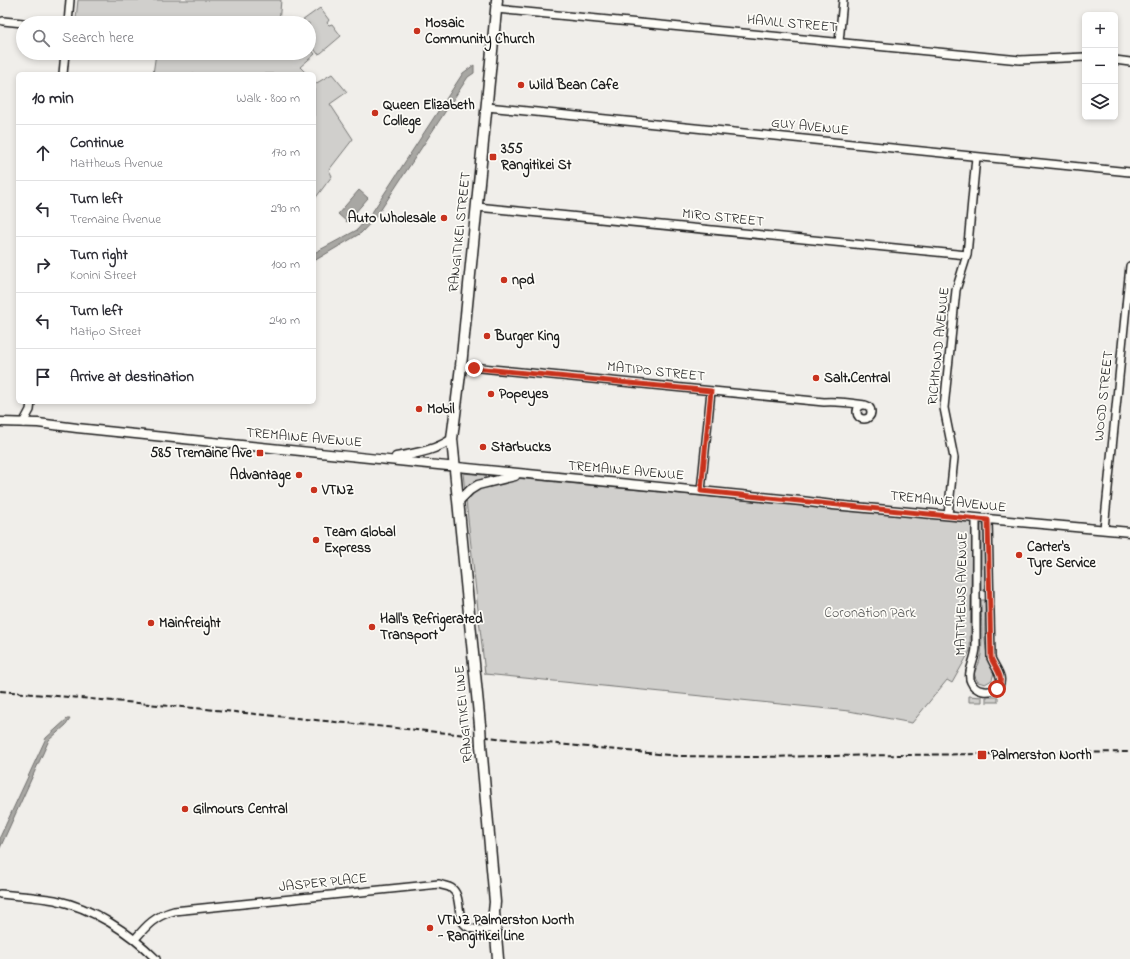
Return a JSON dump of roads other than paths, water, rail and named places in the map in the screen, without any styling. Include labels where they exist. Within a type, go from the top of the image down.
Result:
[{"type":"highway","name":"RANGITIKEI STREET","points":[[454,466],[452,439],[461,366],[497,4]]},
{"type":"highway","name":"RANGITIKEI LINE","points":[[454,466],[480,725],[495,902],[498,959]]},
{"type":"main road","name":"TREMAINE AVENUE","points":[[0,422],[43,424],[522,474],[988,520],[1130,532]]},
{"type":"main road","points":[[385,459],[429,451],[442,446],[452,439]]},
{"type":"main road","points":[[458,502],[470,490],[478,485],[522,474]]},
{"type":"street","points":[[69,16],[70,0]]},
{"type":"street","points":[[839,42],[843,0]]},
{"type":"street","name":"HAVILL STREET","points":[[497,4],[839,42],[1020,60],[1082,57]]},
{"type":"street","points":[[3,20],[16,22]]},
{"type":"street","points":[[63,72],[64,60]]},
{"type":"street","points":[[1118,60],[1130,62]]},
{"type":"street","name":"GUY AVENUE","points":[[487,107],[1130,172]]},
{"type":"street","name":"RICHMOND AVENUE","points":[[948,515],[954,458],[944,408],[956,290],[967,255],[976,157]]},
{"type":"street","name":"MIRO STREET","points":[[477,207],[967,255]]},
{"type":"street","name":"WOOD STREET","points":[[1104,529],[1130,266]]},
{"type":"street","name":"MATIPO STREET","points":[[461,366],[824,402],[849,402],[865,405]]},
{"type":"street","points":[[701,491],[711,391]]},
{"type":"street","points":[[849,402],[857,409],[859,418],[868,418],[871,412],[869,407],[865,405],[860,406],[857,409]]},
{"type":"street","points":[[23,423],[30,410],[31,404]]},
{"type":"street","name":"MATTHEWS AVENUE","points":[[976,518],[976,654],[969,677],[974,688],[986,692],[997,689],[1002,681],[991,658],[988,520]]},
{"type":"street","name":"JASPER PLACE","points":[[135,939],[144,929],[162,914],[439,884],[452,888],[456,893],[461,919],[468,927],[476,930],[496,928]]},
{"type":"street","points":[[0,894],[56,900],[78,907],[113,925],[135,939],[156,959]]},
{"type":"railway","points":[[0,691],[205,709],[678,756],[753,757],[1130,752]]},
{"type":"place","name":"Mosaic Community Church","points":[[417,31]]},
{"type":"place","name":"Wild Bean Cafe","points":[[521,85]]},
{"type":"place","name":"Queen Elizabeth College","points":[[375,113]]},
{"type":"place","name":"355 Rangitikei St","points":[[493,157]]},
{"type":"place","name":"Auto Wholesale","points":[[444,218]]},
{"type":"place","name":"npd","points":[[504,280]]},
{"type":"place","name":"Burger King","points":[[487,336]]},
{"type":"place","name":"Salt.Central","points":[[816,378]]},
{"type":"place","name":"Popeyes","points":[[491,394]]},
{"type":"place","name":"Mobil","points":[[419,409]]},
{"type":"place","name":"Starbucks","points":[[483,447]]},
{"type":"place","name":"585 Tremaine Ave","points":[[260,453]]},
{"type":"place","name":"Advantage","points":[[299,475]]},
{"type":"place","name":"VTNZ","points":[[314,490]]},
{"type":"place","name":"Team Global Express","points":[[316,540]]},
{"type":"place","name":"Carter's Tyre Service","points":[[1019,555]]},
{"type":"place","name":"Mainfreight","points":[[151,623]]},
{"type":"place","name":"Hall's Refrigerated Transport","points":[[372,627]]},
{"type":"place","name":"Palmerston North","points":[[982,755]]},
{"type":"place","name":"Gilmours Central","points":[[185,809]]},
{"type":"place","name":"VTNZ Palmerston North - Rangitikei Line","points":[[430,928]]},
{"type":"park label","name":"Coronation Park","points":[[870,613]]}]
